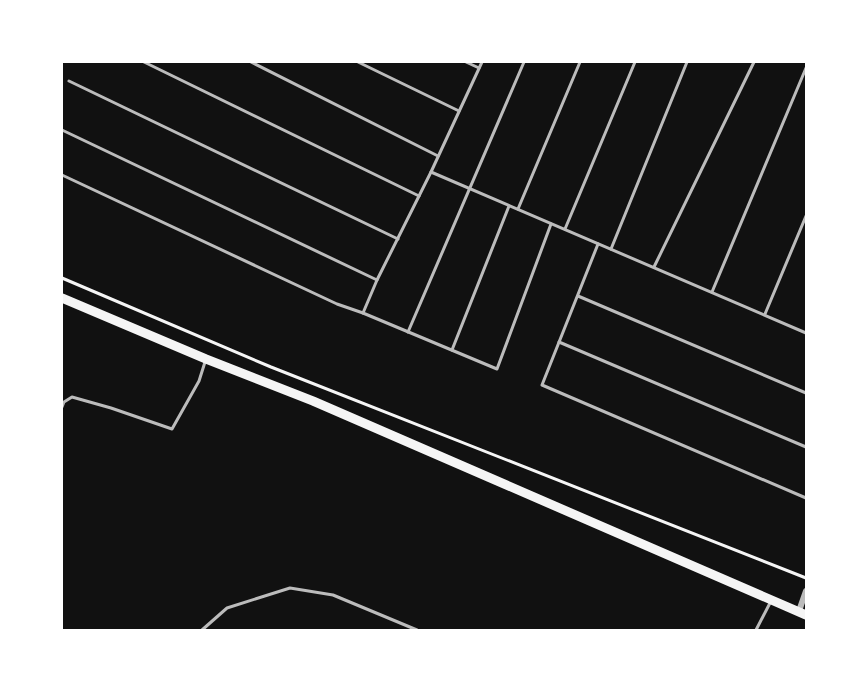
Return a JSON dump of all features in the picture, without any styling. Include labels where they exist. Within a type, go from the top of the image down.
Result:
[{"type":"main road","points":[[62,298],[313,401],[803,613]]},
{"type":"street","points":[[803,613],[807,591]]},
{"type":"lane","points":[[144,62],[419,196]]},
{"type":"lane","points":[[251,62],[438,156]]},
{"type":"lane","points":[[358,62],[459,111]]},
{"type":"lane","points":[[466,62],[479,68]]},
{"type":"lane","points":[[363,313],[482,62]]},
{"type":"lane","points":[[408,332],[524,62]]},
{"type":"lane","points":[[518,209],[580,62]]},
{"type":"lane","points":[[565,230],[635,62]]},
{"type":"lane","points":[[610,249],[687,62]]},
{"type":"lane","points":[[654,267],[754,62]]},
{"type":"lane","points":[[711,292],[807,68]]},
{"type":"lane","points":[[69,81],[398,239]]},
{"type":"lane","points":[[62,130],[377,280]]},
{"type":"lane","points":[[431,172],[807,333]]},
{"type":"lane","points":[[62,175],[337,304],[497,369],[551,224]]},
{"type":"lane","points":[[452,350],[509,206]]},
{"type":"lane","points":[[764,315],[807,216]]},
{"type":"lane","points":[[598,244],[542,386],[807,498]]},
{"type":"lane","points":[[578,296],[807,393]]},
{"type":"lane","points":[[559,342],[807,447]]},
{"type":"lane","points":[[62,407],[64,402],[72,397],[172,429],[199,381],[206,359]]},
{"type":"lane","points":[[202,630],[227,608],[290,588],[333,595],[417,630]]},
{"type":"lane","points":[[756,630],[772,599]]},
{"type":"path","points":[[62,278],[271,367],[807,578]]}]
